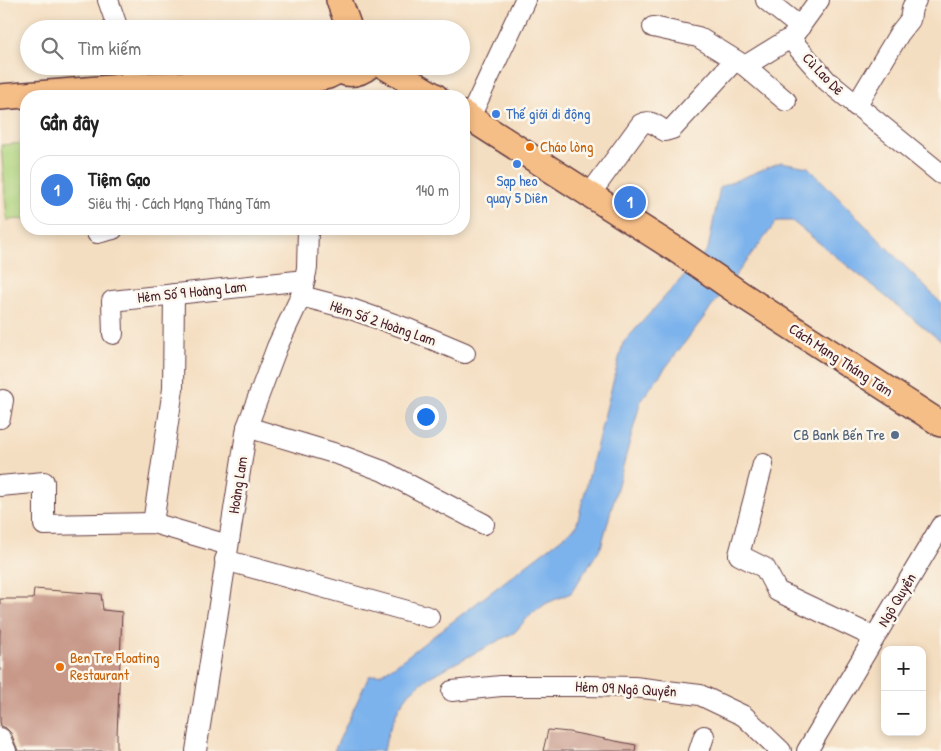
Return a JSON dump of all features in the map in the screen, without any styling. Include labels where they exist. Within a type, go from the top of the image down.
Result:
[{"type":"main road","points":[[339,0],[346,20]]},
{"type":"main road","points":[[99,90],[132,76],[310,88],[329,75]]},
{"type":"main road","points":[[399,75],[425,90]]},
{"type":"main road","points":[[0,98],[20,97]]},
{"type":"main road","points":[[470,117],[590,194]]},
{"type":"main road","name":"Cách Mạng Tháng Tám","points":[[590,194],[941,424]]},
{"type":"street","points":[[108,0],[115,20]]},
{"type":"street","points":[[470,109],[525,0]]},
{"type":"street","points":[[766,0],[795,34],[819,0]]},
{"type":"street","points":[[856,106],[899,34],[910,20],[912,8],[916,0]]},
{"type":"street","points":[[653,27],[698,37],[740,63],[786,101]]},
{"type":"street","name":"Cù Lao Dê","points":[[590,194],[641,124],[650,122],[665,131],[672,129],[740,63],[787,40],[795,34],[826,81],[941,174]]},
{"type":"street","name":"Hoàng Lam","points":[[196,751],[247,427],[277,347],[303,288],[307,268],[308,235]]},
{"type":"street","name":"Hẻm Số 9 Hoàng Lam","points":[[113,334],[112,301],[174,294],[303,288]]},
{"type":"street","name":"Hẻm Số 2 Hoàng Lam","points":[[303,288],[351,309],[400,326],[465,353]]},
{"type":"street","points":[[153,523],[173,389],[174,294]]},
{"type":"street","points":[[247,427],[340,455],[383,471],[484,524]]},
{"type":"street","points":[[763,464],[739,555],[765,568],[777,590],[874,637]]},
{"type":"street","points":[[0,486],[44,482],[44,525],[153,523],[227,553],[429,617]]},
{"type":"street","name":"Ngô Quyền","points":[[807,751],[941,526]]},
{"type":"street","name":"Hẻm 09 Ngô Quyền","points":[[452,691],[501,686],[634,686],[700,695],[744,716],[780,751]]},
{"type":"street","points":[[0,738],[6,751]]},
{"type":"green space","points":[[20,143],[20,219],[7,220],[1,145]]},
{"type":"water","points":[[781,162],[808,167],[941,303],[941,341],[792,221],[777,221],[641,400],[601,547],[571,593],[547,603],[530,615],[515,632],[429,677],[410,692],[399,707],[387,736],[384,751],[334,751],[369,676],[381,674],[397,664],[576,527],[623,343],[708,249],[720,187]]},
{"type":"building","name":"Ben Tre Floating Restaurant","points":[[34,589],[101,594],[103,610],[122,612],[117,751],[18,751],[11,733],[1,726],[0,599],[33,599]]},
{"type":"building","points":[[548,730],[569,732],[636,745],[635,751],[543,751]]},
{"type":"place","name":"Thế giới di động","points":[[496,114]]},
{"type":"place","name":"Cháo lòng","points":[[530,147]]},
{"type":"place","name":"Sạp heo quay 5 Diên","points":[[517,164]]},
{"type":"place","name":"Tiệm Gạo","points":[[630,202]]},
{"type":"place","name":"CB Bank Bến Tre","points":[[895,435]]},
{"type":"place","name":"Ben Tre Floating Restaurant","points":[[60,667]]}]
